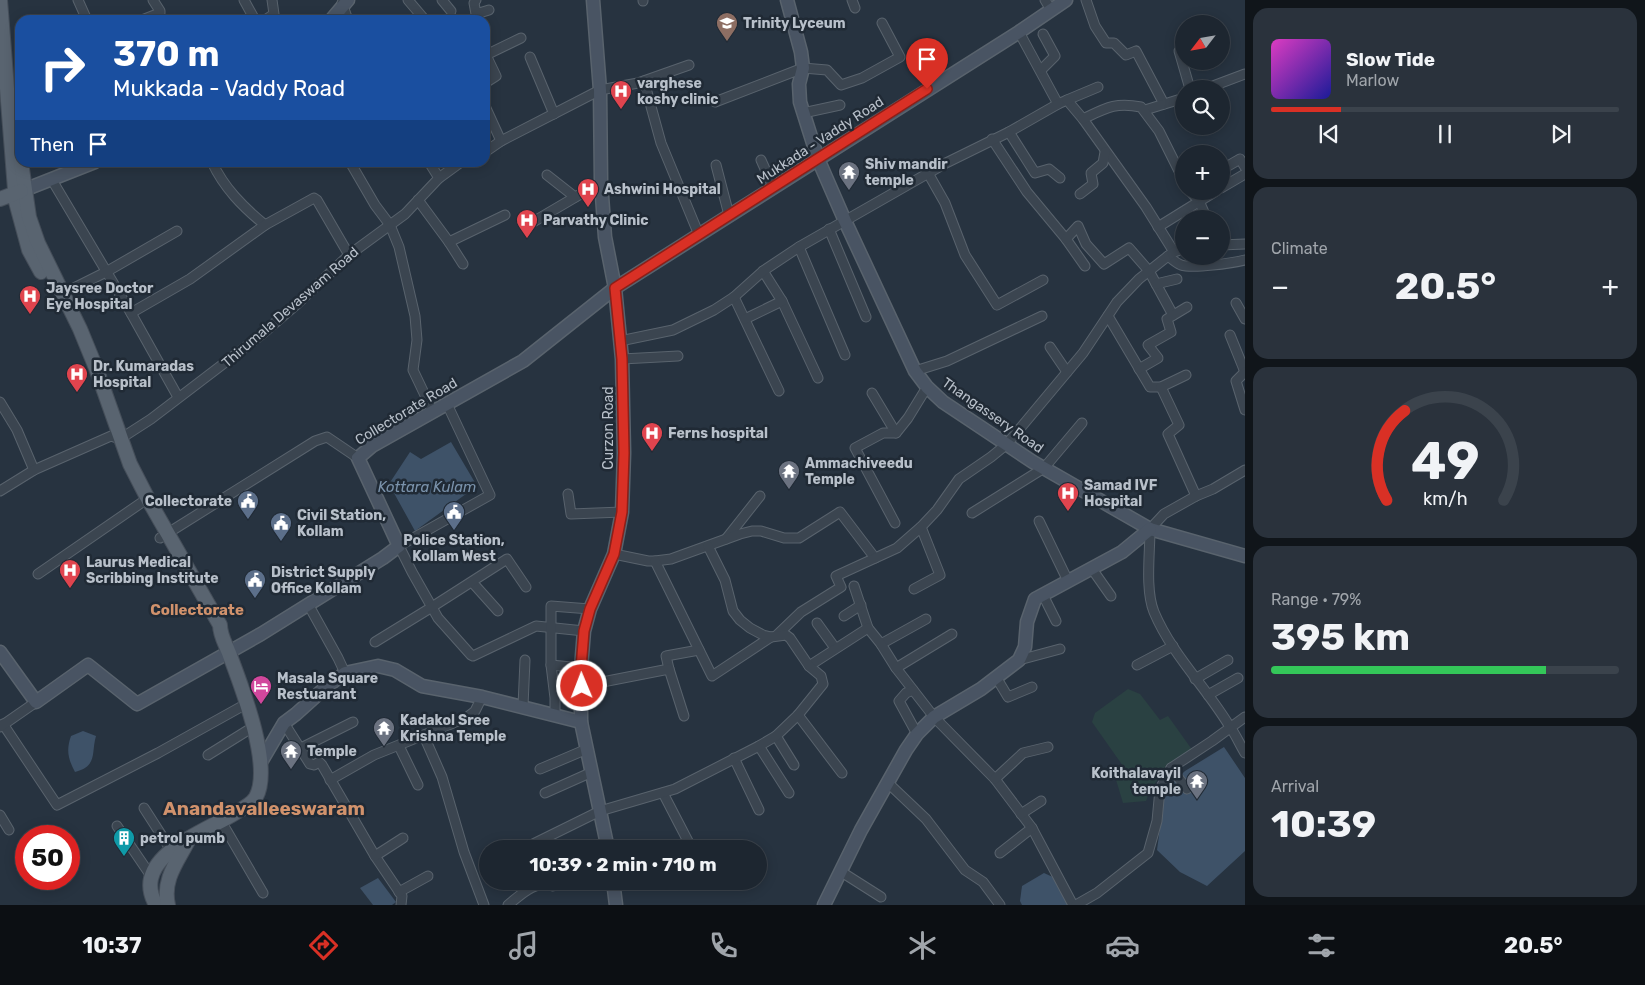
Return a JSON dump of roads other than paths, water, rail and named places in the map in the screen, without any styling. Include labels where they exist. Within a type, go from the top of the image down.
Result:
[{"type":"main road","points":[[0,0],[8,41],[15,106]]},
{"type":"main road","points":[[9,0],[8,41],[15,137]]},
{"type":"main road","points":[[17,167],[21,226],[29,250],[73,334],[116,437],[164,536],[214,630],[220,633],[246,704],[261,762],[260,786],[255,798],[247,806],[171,850],[157,864],[151,876],[150,892],[156,905]]},
{"type":"main road","points":[[21,167],[19,192],[38,243],[80,329],[96,368],[116,437],[120,459],[140,503],[164,536]]},
{"type":"main road","points":[[0,199],[19,192]]},
{"type":"main road","points":[[168,905],[167,882],[190,839]]},
{"type":"street","points":[[78,0],[85,15]]},
{"type":"street","points":[[153,0],[160,11],[160,13],[155,15]]},
{"type":"street","points":[[244,0],[252,15]]},
{"type":"street","points":[[272,0],[274,14],[272,15]]},
{"type":"street","points":[[408,0],[421,15]]},
{"type":"street","points":[[442,0],[451,11]]},
{"type":"street","points":[[476,0],[474,2],[476,14],[489,10]]},
{"type":"street","name":"Curzon Road","points":[[593,0],[600,90],[601,182],[605,237],[615,288],[622,359],[624,453],[622,512],[614,554],[590,609],[584,631],[581,668],[581,722],[606,840]]},
{"type":"street","name":"Thangassery Road","points":[[787,0],[799,42],[803,68],[799,84],[800,102],[818,159],[915,371],[926,387],[943,402],[1044,468],[1150,529],[1245,556]]},
{"type":"street","name":"Mukkada - Vaddy Road","points":[[615,288],[1019,32],[1048,5],[1066,0]]},
{"type":"street","points":[[1086,0],[1095,26],[1106,43],[1114,43],[1126,56],[1136,51],[1164,104]]},
{"type":"street","points":[[335,15],[344,2]]},
{"type":"street","points":[[344,2],[347,15]]},
{"type":"street","points":[[715,102],[803,68],[827,70],[841,85],[862,78],[900,57],[882,23]]},
{"type":"street","points":[[1019,32],[1040,70],[1063,102],[1083,119],[1146,207],[1158,226],[1170,254],[1177,263],[1185,266],[1226,264],[1245,260]]},
{"type":"street","points":[[1040,70],[1055,56],[1043,34]]},
{"type":"street","points":[[490,53],[521,38]]},
{"type":"street","points":[[530,57],[554,114]]},
{"type":"street","points":[[490,63],[496,76],[490,80]]},
{"type":"street","points":[[490,148],[600,90],[644,80],[689,65]]},
{"type":"street","points":[[1229,80],[1245,74]]},
{"type":"street","points":[[644,80],[661,143],[699,235]]},
{"type":"street","points":[[620,341],[673,330],[714,310],[734,296],[763,271],[799,247],[928,173],[1063,102],[1098,87]]},
{"type":"street","points":[[1083,119],[1109,106],[1128,105],[1145,110],[1175,101]]},
{"type":"street","points":[[803,113],[840,105]]},
{"type":"street","points":[[1145,110],[1160,131],[1175,162]]},
{"type":"street","points":[[490,116],[502,141]]},
{"type":"street","points":[[1009,132],[1035,173],[1049,168],[1060,178]]},
{"type":"street","points":[[992,139],[1027,192],[1066,239],[1084,266]]},
{"type":"street","points":[[1080,194],[1093,184],[1091,173],[1103,163],[1105,152]]},
{"type":"street","points":[[1230,165],[1240,159],[1245,167]]},
{"type":"street","points":[[761,160],[774,187]]},
{"type":"street","points":[[716,165],[729,215]]},
{"type":"street","points":[[19,192],[83,167]]},
{"type":"street","points":[[214,167],[220,180],[252,215],[265,224]]},
{"type":"street","points":[[353,167],[375,205],[390,225],[398,247],[415,316],[417,340],[413,370],[433,412]]},
{"type":"street","points":[[432,167],[439,178]]},
{"type":"street","name":"Thirumala Devaswam Road","points":[[0,491],[34,470],[116,437],[151,419],[261,335],[350,255],[405,214],[439,178],[454,167]]},
{"type":"street","points":[[928,173],[945,203],[965,255],[997,305],[1043,280]]},
{"type":"street","points":[[1230,183],[1245,174]]},
{"type":"street","points":[[547,175],[575,197]]},
{"type":"street","points":[[52,180],[131,313],[178,398]]},
{"type":"street","points":[[533,222],[601,182]]},
{"type":"street","points":[[131,313],[190,279],[265,224],[315,198],[350,255]]},
{"type":"street","points":[[418,200],[463,264]]},
{"type":"street","points":[[1158,226],[1199,201],[1203,210]]},
{"type":"street","points":[[449,242],[505,215]]},
{"type":"street","points":[[1066,239],[1078,226],[1086,244],[1104,264],[1129,248],[1149,271],[1173,315]]},
{"type":"street","points":[[829,230],[866,317]]},
{"type":"street","points":[[62,294],[106,272],[177,231]]},
{"type":"street","points":[[1230,245],[1245,244]]},
{"type":"street","points":[[799,247],[845,355]]},
{"type":"street","points":[[656,561],[712,676],[774,636],[801,612],[841,587],[836,576],[897,548],[921,527],[937,510],[959,479],[1007,444],[1084,353],[1118,302],[1149,271],[1175,252]]},
{"type":"street","points":[[763,271],[782,300],[818,378]]},
{"type":"street","points":[[1156,284],[1177,279]]},
{"type":"street","name":"Collectorate Road","points":[[399,546],[358,458],[372,446],[523,360],[615,288]]},
{"type":"street","points":[[734,296],[779,391]]},
{"type":"street","points":[[745,319],[782,300]]},
{"type":"street","points":[[1236,303],[1245,319]]},
{"type":"street","points":[[1139,369],[1158,358],[1148,346],[1171,332],[1167,319],[1188,307]]},
{"type":"street","points":[[915,371],[947,361],[1042,316]]},
{"type":"street","points":[[1108,316],[1150,388],[1161,387],[1186,375]]},
{"type":"street","points":[[1230,335],[1245,372],[1236,381],[1245,410]]},
{"type":"street","points":[[1050,347],[1067,372]]},
{"type":"street","points":[[622,359],[678,356]]},
{"type":"street","points":[[895,523],[855,448],[883,434],[896,433],[908,418],[926,387]]},
{"type":"street","points":[[1161,387],[1179,425],[1168,434],[1196,496]]},
{"type":"street","points":[[872,393],[896,433]]},
{"type":"street","points":[[0,402],[17,430],[34,470]]},
{"type":"street","points":[[246,704],[158,753],[57,805],[2,725],[88,665],[137,704],[308,604],[383,558],[399,546],[490,494],[447,404]]},
{"type":"street","points":[[972,513],[1044,468],[1082,423]]},
{"type":"street","points":[[164,536],[314,440],[327,437],[358,458]]},
{"type":"street","points":[[1019,660],[1026,647],[1027,622],[1035,599],[1122,552],[1150,529],[1164,514],[1196,496],[1214,489],[1245,470]]},
{"type":"street","points":[[568,494],[571,514],[622,512]]},
{"type":"street","points":[[726,539],[760,496]]},
{"type":"street","points":[[38,574],[140,503]]},
{"type":"street","points":[[614,554],[656,561],[671,558],[752,531],[761,531],[784,538],[799,538],[840,512],[876,558]]},
{"type":"street","points":[[1039,521],[1068,581]]},
{"type":"street","points":[[914,589],[940,575],[921,527]]},
{"type":"street","points":[[1150,529],[1149,578],[1154,612],[1173,646],[1195,680],[1230,726],[1245,753]]},
{"type":"street","points":[[399,546],[438,618],[471,655],[478,654],[536,626],[584,631]]},
{"type":"street","points":[[541,840],[600,811],[675,789],[759,746],[776,736],[798,715],[823,682],[817,672],[809,666],[790,638],[786,635],[774,636],[750,628],[733,611],[725,580],[708,546]]},
{"type":"street","points":[[375,642],[507,559],[526,587]]},
{"type":"street","points":[[1092,569],[1111,596]]},
{"type":"street","points":[[472,582],[498,611]]},
{"type":"street","points":[[854,586],[868,628],[934,717],[995,779],[1032,828],[1075,905],[1096,893],[1148,853],[1157,821],[1160,789],[1171,768],[1245,716]]},
{"type":"street","points":[[1043,594],[1056,621]]},
{"type":"street","points":[[308,604],[345,674]]},
{"type":"street","points":[[844,616],[861,605]]},
{"type":"street","points":[[554,715],[555,698],[551,665],[552,606],[590,609]]},
{"type":"street","points":[[881,644],[926,619]]},
{"type":"street","points":[[817,623],[834,648]]},
{"type":"street","points":[[809,666],[834,648],[868,628]]},
{"type":"street","points":[[896,668],[952,634]]},
{"type":"street","points":[[1137,665],[1173,646]]},
{"type":"street","points":[[824,905],[887,782],[917,734],[934,717],[981,689],[1019,660],[1060,649]]},
{"type":"street","points":[[684,716],[666,656],[699,650]]},
{"type":"street","points":[[0,652],[36,702]]},
{"type":"street","points":[[523,706],[525,660]]},
{"type":"street","points":[[1195,680],[1228,660]]},
{"type":"street","points":[[551,665],[581,668]]},
{"type":"street","points":[[261,762],[284,723],[326,687],[345,674],[378,666],[395,670],[422,686],[523,706],[581,722]]},
{"type":"street","points":[[582,686],[669,669]]},
{"type":"street","points":[[996,677],[1008,697],[1032,686]]},
{"type":"street","points":[[1208,695],[1238,678]]},
{"type":"street","points":[[913,690],[906,693],[899,701],[917,734]]},
{"type":"street","points":[[330,780],[374,755],[466,718],[475,711],[482,697]]},
{"type":"street","points":[[798,715],[842,773]]},
{"type":"street","points":[[299,749],[353,722]]},
{"type":"street","points":[[284,723],[310,764],[314,765],[319,762],[322,765],[375,856],[400,892],[403,900],[401,905]]},
{"type":"street","points":[[208,755],[253,727]]},
{"type":"street","points":[[424,736],[442,777],[464,852],[484,905]]},
{"type":"street","points":[[776,736],[794,765]]},
{"type":"street","points":[[399,746],[418,785]]},
{"type":"street","points":[[759,746],[789,793]]},
{"type":"street","points":[[995,779],[1023,753],[1048,747]]},
{"type":"street","points":[[540,769],[587,749]]},
{"type":"street","points":[[734,758],[759,810]]},
{"type":"street","points":[[1171,768],[1187,790]]},
{"type":"street","points":[[545,793],[592,772]]},
{"type":"street","points":[[887,782],[926,819],[965,870],[982,882],[1000,905]]},
{"type":"street","points":[[663,793],[687,840]]},
{"type":"street","points":[[1021,814],[1041,801]]},
{"type":"street","points":[[144,808],[171,850]]},
{"type":"street","points":[[0,815],[9,830]]},
{"type":"street","points":[[221,821],[263,893]]},
{"type":"street","points":[[116,826],[151,876]]},
{"type":"street","points":[[1000,853],[1032,828]]},
{"type":"street","points":[[375,856],[403,838]]},
{"type":"street","points":[[840,871],[881,897]]},
{"type":"street","points":[[400,892],[428,876]]},
{"type":"street","points":[[508,905],[527,890]]},
{"type":"street","points":[[614,890],[616,905]]},
{"type":"water","name":"Kottara Kulam","points":[[451,442],[477,486],[415,531],[389,484],[410,452],[421,459]]},
{"type":"water","points":[[83,731],[96,736],[93,753],[87,766],[75,772],[69,759],[68,750],[71,736]]},
{"type":"water","points":[[1224,747],[1245,778],[1245,851],[1207,886],[1180,872],[1157,850],[1162,813],[1161,794],[1185,771]]},
{"type":"water","points":[[1044,873],[1055,878],[1070,905],[1022,905],[1020,901],[1022,886]]},
{"type":"water","points":[[378,878],[396,902],[392,905],[373,905],[360,888]]},
{"type":"place","name":"Trinity Lyceum","points":[[727,42]]},
{"type":"place","name":"varghese koshy clinic","points":[[621,110]]},
{"type":"place","name":"Shiv mandir temple","points":[[849,191]]},
{"type":"place","name":"Ashwini Hospital","points":[[588,208]]},
{"type":"place","name":"Parvathy Clinic","points":[[527,239]]},
{"type":"place","name":"Jaysree Doctor Eye Hospital","points":[[30,315]]},
{"type":"place","name":"Dr. Kumaradas Hospital","points":[[77,393]]},
{"type":"place","name":"Ferns hospital","points":[[652,452]]},
{"type":"place","name":"Ammachiveedu Temple","points":[[789,490]]},
{"type":"place","name":"Samad IVF Hospital","points":[[1068,512]]},
{"type":"place","name":"Collectorate","points":[[248,520]]},
{"type":"place","name":"Police Station, Kollam West","points":[[454,531]]},
{"type":"place","name":"Civil Station, Kollam","points":[[281,542]]},
{"type":"place","name":"Laurus Medical Scribbing Institute","points":[[70,589]]},
{"type":"place","name":"District Supply Office Kollam","points":[[255,599]]},
{"type":"place","name":"Masala Square Restuarant","points":[[261,705]]},
{"type":"place","name":"Kadakol Sree Krishna Temple","points":[[384,747]]},
{"type":"place","name":"Temple","points":[[291,770]]},
{"type":"place","name":"Koithalavayil temple","points":[[1197,800]]},
{"type":"place","name":"petrol pumb","points":[[124,857]]},
{"type":"district","name":"Collectorate","points":[[197,610]]},
{"type":"district","name":"Anandavalleeswaram","points":[[264,808]]}]
